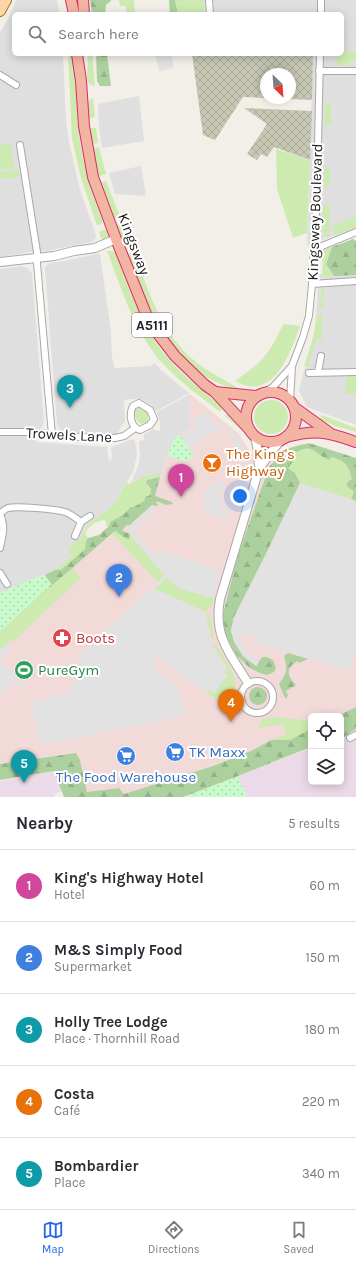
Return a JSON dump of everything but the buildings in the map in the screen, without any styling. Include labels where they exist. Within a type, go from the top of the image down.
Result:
[{"type":"highway","points":[[71,0],[74,12]]},
{"type":"highway","points":[[83,0],[84,12]]},
{"type":"highway","name":"Kingsway","points":[[77,56],[81,81],[84,126],[97,189],[146,314],[164,344],[183,365],[215,392],[248,428]]},
{"type":"highway","name":"Kingsway","points":[[81,81],[84,56]]},
{"type":"highway","points":[[215,392],[261,394],[277,392],[330,433],[356,442]]},
{"type":"highway","points":[[248,428],[247,413],[250,404],[261,394]]},
{"type":"highway","points":[[284,439],[291,432],[296,417],[292,404]]},
{"type":"highway","name":"A5111","points":[[248,428],[255,437]]},
{"type":"highway","points":[[255,437],[265,441],[275,442],[305,433],[330,433]]},
{"type":"main road","points":[[0,11],[6,0]]},
{"type":"street","points":[[209,0],[210,12]]},
{"type":"street","points":[[320,12],[321,0]]},
{"type":"street","name":"Kingsway Boulevard","points":[[292,366],[309,316],[312,284],[315,249],[320,56]]},
{"type":"street","points":[[319,70],[356,71]]},
{"type":"street","points":[[0,75],[16,85]]},
{"type":"street","points":[[20,145],[37,252],[36,258],[52,435]]},
{"type":"street","points":[[315,249],[356,232]]},
{"type":"street","points":[[0,262],[54,256],[95,248],[116,239]]},
{"type":"street","points":[[312,284],[356,281]]},
{"type":"street","points":[[318,372],[321,356]]},
{"type":"street","points":[[261,394],[273,387],[292,366]]},
{"type":"street","points":[[292,366],[292,404]]},
{"type":"street","points":[[309,373],[356,372]]},
{"type":"street","name":"Trowels Lane","points":[[139,403],[150,410],[154,419],[153,422],[147,427],[140,430],[135,428],[132,422],[131,408],[139,403]]},
{"type":"street","name":"Trowels Lane","points":[[0,432],[80,438],[116,438],[124,436],[135,428]]},
{"type":"street","points":[[255,437],[258,451],[259,469]]},
{"type":"street","points":[[248,683],[223,643],[219,628],[218,614],[224,584],[259,469],[270,453],[284,439]]},
{"type":"street","points":[[0,548],[4,522],[0,514],[7,508],[60,511],[70,514],[80,522]]},
{"type":"street","points":[[75,536],[80,522],[90,516]]},
{"type":"street","points":[[0,573],[7,584]]},
{"type":"street","points":[[258,680],[270,686],[273,693],[273,701],[267,710],[256,713],[245,707],[242,702],[241,695],[243,688],[248,683],[258,680]]},
{"type":"street","points":[[350,738],[356,735]]},
{"type":"shaded area","points":[[16,0],[57,0],[60,12],[12,12],[12,56],[63,56],[66,120],[69,142],[80,190],[96,235],[95,239],[91,242],[46,251],[0,257],[0,32],[8,19]]},
{"type":"shaded area","points":[[204,0],[356,0],[356,227],[307,246],[313,56],[344,56],[344,12],[205,12]]},
{"type":"shaded area","points":[[155,56],[171,56],[174,68],[159,71]]},
{"type":"shaded area","points":[[192,56],[313,56],[312,100],[296,99],[296,68],[260,68],[260,98],[243,97],[215,140],[203,135]]},
{"type":"shaded area","points":[[139,96],[144,141],[102,148],[98,104]]},
{"type":"shaded area","points":[[244,108],[312,111],[310,160],[274,147],[267,157],[261,154],[257,160],[247,154],[267,124]]},
{"type":"shaded area","points":[[141,166],[146,196],[115,194],[109,173]]},
{"type":"shaded area","points":[[100,254],[111,332],[112,359],[115,368],[151,366],[155,363],[163,372],[189,393],[156,411],[142,399],[124,400],[125,421],[116,435],[64,432],[60,430],[57,424],[45,268],[49,263]]},
{"type":"shaded area","points":[[22,266],[28,268],[32,274],[44,422],[41,428],[37,429],[36,442],[107,447],[109,460],[112,459],[111,447],[134,439],[137,455],[133,472],[112,507],[91,522],[84,530],[81,540],[69,548],[72,556],[55,570],[0,593],[0,269]]},
{"type":"shaded area","points":[[319,274],[356,275],[356,425],[307,407],[299,390],[315,329]]},
{"type":"shaded area","points":[[190,394],[190,429],[175,436],[161,474],[155,474],[130,484],[139,463],[139,441],[144,440],[144,434],[153,429],[160,431],[160,422],[157,412]]},
{"type":"shaded area","points":[[190,394],[238,433],[251,453],[276,458],[283,451],[299,444],[311,444],[356,465],[356,707],[343,713],[308,713],[308,731],[290,740],[271,740],[253,750],[213,766],[124,794],[119,788],[87,792],[80,760],[56,756],[0,764],[0,631],[82,559],[154,499],[161,474],[175,436],[190,429]]},
{"type":"shaded area","points":[[207,412],[215,426],[222,422],[226,428],[235,434],[247,456],[247,472],[241,495],[236,494],[243,470],[243,460],[226,429],[223,427],[193,444],[195,448],[190,451],[181,435],[196,427],[193,420]]},
{"type":"shaded area","points":[[222,480],[227,490],[219,495],[223,497],[221,507],[229,509],[226,519],[207,513],[208,509],[202,507],[208,487]]},
{"type":"shaded area","points":[[300,483],[356,501],[356,646],[349,671],[253,642],[255,637],[238,634],[246,650],[259,661],[257,666],[243,656],[234,642],[231,631],[234,617]]},
{"type":"shaded area","points":[[152,507],[155,511],[133,531],[156,557],[158,550],[220,570],[213,598],[178,588],[167,577],[154,590],[162,592],[203,611],[206,616],[212,644],[228,669],[224,672],[228,675],[214,693],[210,690],[206,693],[157,657],[154,664],[156,670],[177,687],[186,714],[159,721],[40,745],[31,702],[65,694],[72,685],[81,665],[79,655],[165,576],[127,531]]},
{"type":"shaded area","points":[[7,643],[12,648],[0,660],[0,650]]},
{"type":"shaded area","points":[[0,660],[27,688],[24,692],[15,682],[3,693],[0,690]]},
{"type":"shaded area","points":[[356,728],[356,797],[247,797],[238,776],[308,749],[308,785],[344,785],[344,734]]},
{"type":"shaded area","points":[[54,771],[62,791],[54,794],[55,797],[0,797],[0,781]]},
{"type":"green space","points":[[90,0],[111,0],[106,5],[105,12],[92,12]]},
{"type":"green space","points":[[119,0],[134,0],[135,12],[126,12],[126,6],[120,6]]},
{"type":"green space","points":[[169,0],[175,0],[178,12],[170,12]]},
{"type":"green space","points":[[175,0],[204,0],[205,12],[178,12]]},
{"type":"green space","points":[[344,51],[356,52],[356,58],[349,63],[349,65],[337,65],[337,56],[344,56]]},
{"type":"green space","points":[[68,56],[72,56],[74,64],[78,124],[83,157],[103,223],[97,226],[81,178],[72,139]]},
{"type":"green space","points":[[88,56],[92,56],[95,86],[89,84],[87,77]]},
{"type":"green space","points":[[96,56],[107,56],[111,86],[100,86],[97,81]]},
{"type":"green space","points":[[93,98],[95,116],[93,118],[89,118],[89,100]]},
{"type":"green space","points":[[325,103],[331,103],[331,125],[325,125]]},
{"type":"green space","points":[[90,128],[96,128],[98,143],[92,144]]},
{"type":"green space","points":[[11,144],[14,168],[0,170],[0,145]]},
{"type":"green space","points":[[99,147],[106,174],[99,176],[93,148]]},
{"type":"green space","points":[[276,149],[310,160],[307,233],[293,238],[277,189]]},
{"type":"green space","points":[[324,168],[330,168],[330,187],[324,187]]},
{"type":"green space","points":[[19,170],[20,177],[0,179],[0,172]]},
{"type":"green space","points":[[106,181],[120,216],[115,218],[113,217],[101,186],[101,182]]},
{"type":"green space","points":[[323,205],[330,205],[329,237],[325,237],[325,233],[323,233]]},
{"type":"green space","points":[[356,217],[356,227],[334,236],[334,225]]},
{"type":"green space","points":[[122,223],[131,245],[125,247],[116,225]]},
{"type":"green space","points":[[105,229],[108,236],[107,241],[103,243],[99,232]]},
{"type":"green space","points":[[353,239],[356,241],[356,275],[334,276],[326,264],[332,247]]},
{"type":"green space","points":[[332,247],[326,264],[334,276],[322,277],[323,250]]},
{"type":"green space","points":[[107,251],[113,251],[116,254],[130,292],[154,340],[183,374],[223,407],[220,412],[177,378],[154,353],[137,326],[130,311]]},
{"type":"green space","points":[[135,254],[151,298],[165,326],[174,339],[184,351],[201,366],[238,388],[238,390],[209,379],[184,360],[156,325],[127,255]]},
{"type":"green space","points":[[322,287],[324,288],[323,308],[319,309]]},
{"type":"green space","points":[[318,314],[322,315],[323,340],[317,339],[308,364],[314,366],[304,366],[312,342]]},
{"type":"green space","points":[[283,324],[300,326],[291,350],[278,372],[270,381],[260,386],[248,386],[235,381],[264,357],[275,341]]},
{"type":"green space","points":[[346,376],[356,376],[356,394],[345,394]]},
{"type":"green space","points":[[268,400],[274,400],[278,401],[285,407],[288,417],[287,424],[281,431],[274,434],[268,434],[264,433],[257,427],[254,420],[254,414],[255,410],[261,403]]},
{"type":"green space","points":[[137,407],[146,411],[148,414],[148,421],[145,423],[142,424],[136,419],[134,410]]},
{"type":"green space","points":[[229,412],[238,421],[244,432],[225,416]]},
{"type":"green space","points":[[322,415],[356,428],[356,432],[335,426],[320,419]]},
{"type":"green space","points":[[181,435],[194,456],[186,461],[168,456],[175,436]]},
{"type":"green space","points":[[309,443],[356,458],[356,501],[351,499],[354,492],[346,485],[352,479],[346,464],[331,457],[329,460],[324,458],[310,449],[301,450],[295,453],[296,457],[288,468],[295,473],[300,483],[234,617],[231,631],[243,656],[256,666],[262,657],[267,657],[273,660],[276,668],[274,672],[267,675],[250,668],[239,658],[225,633],[223,614],[238,555],[269,467],[286,449]]},
{"type":"green space","points":[[310,448],[318,452],[324,458],[335,458],[346,465],[352,479],[346,485],[354,492],[351,499],[300,483],[295,473],[288,468],[293,456],[298,451]]},
{"type":"green space","points":[[161,474],[160,477],[146,481],[151,489],[150,495],[145,497],[145,500],[134,507],[130,507],[124,514],[111,521],[110,525],[107,527],[104,520],[93,524],[88,528],[85,534],[88,538],[86,541],[86,548],[61,570],[55,570],[72,556],[69,552],[69,548],[76,540],[81,540],[83,534],[92,521],[112,506],[126,483],[130,484],[143,477]]},
{"type":"green space","points":[[160,477],[155,496],[172,502],[173,504],[166,505],[157,501],[156,503],[158,505],[152,505],[130,525],[127,525],[122,530],[126,533],[128,532],[130,535],[129,539],[115,531],[20,613],[44,575],[55,570],[61,570],[85,549],[88,538],[99,535],[109,526],[111,521],[124,514],[130,507],[134,507],[145,500],[145,497],[150,495],[151,489],[146,482],[147,480]]},
{"type":"green space","points":[[115,531],[123,536],[130,537],[130,535],[165,576],[158,582],[116,538],[113,533]]},
{"type":"green space","points":[[72,567],[80,578],[14,641],[12,639],[0,650],[0,631]]},
{"type":"green space","points":[[45,575],[52,585],[0,631],[0,593]]},
{"type":"green space","points":[[167,577],[178,588],[213,598],[213,603],[206,612],[162,592],[153,591]]},
{"type":"green space","points":[[206,613],[210,614],[214,637],[212,639]]},
{"type":"green space","points":[[212,644],[216,644],[229,665],[235,681],[235,688],[232,693],[221,698],[212,697],[206,693],[210,689],[214,693],[224,672],[228,669]]},
{"type":"green space","points":[[288,653],[308,659],[299,663],[298,661],[289,669],[289,675],[296,685],[286,691],[288,695],[286,699],[279,684],[285,674],[286,664],[284,656]]},
{"type":"green space","points":[[254,687],[262,687],[267,692],[265,703],[262,705],[254,705],[249,700],[249,692]]},
{"type":"green space","points":[[356,707],[356,729],[344,737],[344,713]]},
{"type":"green space","points":[[276,717],[308,721],[308,731],[290,740],[272,740],[287,734],[282,724],[259,728],[262,719]]},
{"type":"green space","points":[[308,731],[308,748],[238,776],[236,784],[200,797],[64,797],[54,771],[0,780],[0,764],[76,753],[80,760],[87,792],[119,788],[124,794],[213,766],[253,750],[271,740],[290,740]]},
{"type":"green space","points":[[238,776],[247,797],[183,797]]},
{"type":"place","name":"Holly Tree Lodge","points":[[70,408]]},
{"type":"place","name":"The King's Highway","points":[[212,463]]},
{"type":"place","name":"King's Highway Hotel","points":[[181,497]]},
{"type":"place","name":"M&S Simply Food","points":[[119,597]]},
{"type":"place","name":"Boots","points":[[62,638]]},
{"type":"place","name":"PureGym","points":[[24,670]]},
{"type":"place","name":"Costa","points":[[231,722]]},
{"type":"place","name":"TK Maxx","points":[[175,752]]},
{"type":"place","name":"The Food Warehouse","points":[[126,756]]},
{"type":"place","name":"Bombardier","points":[[24,783]]}]
